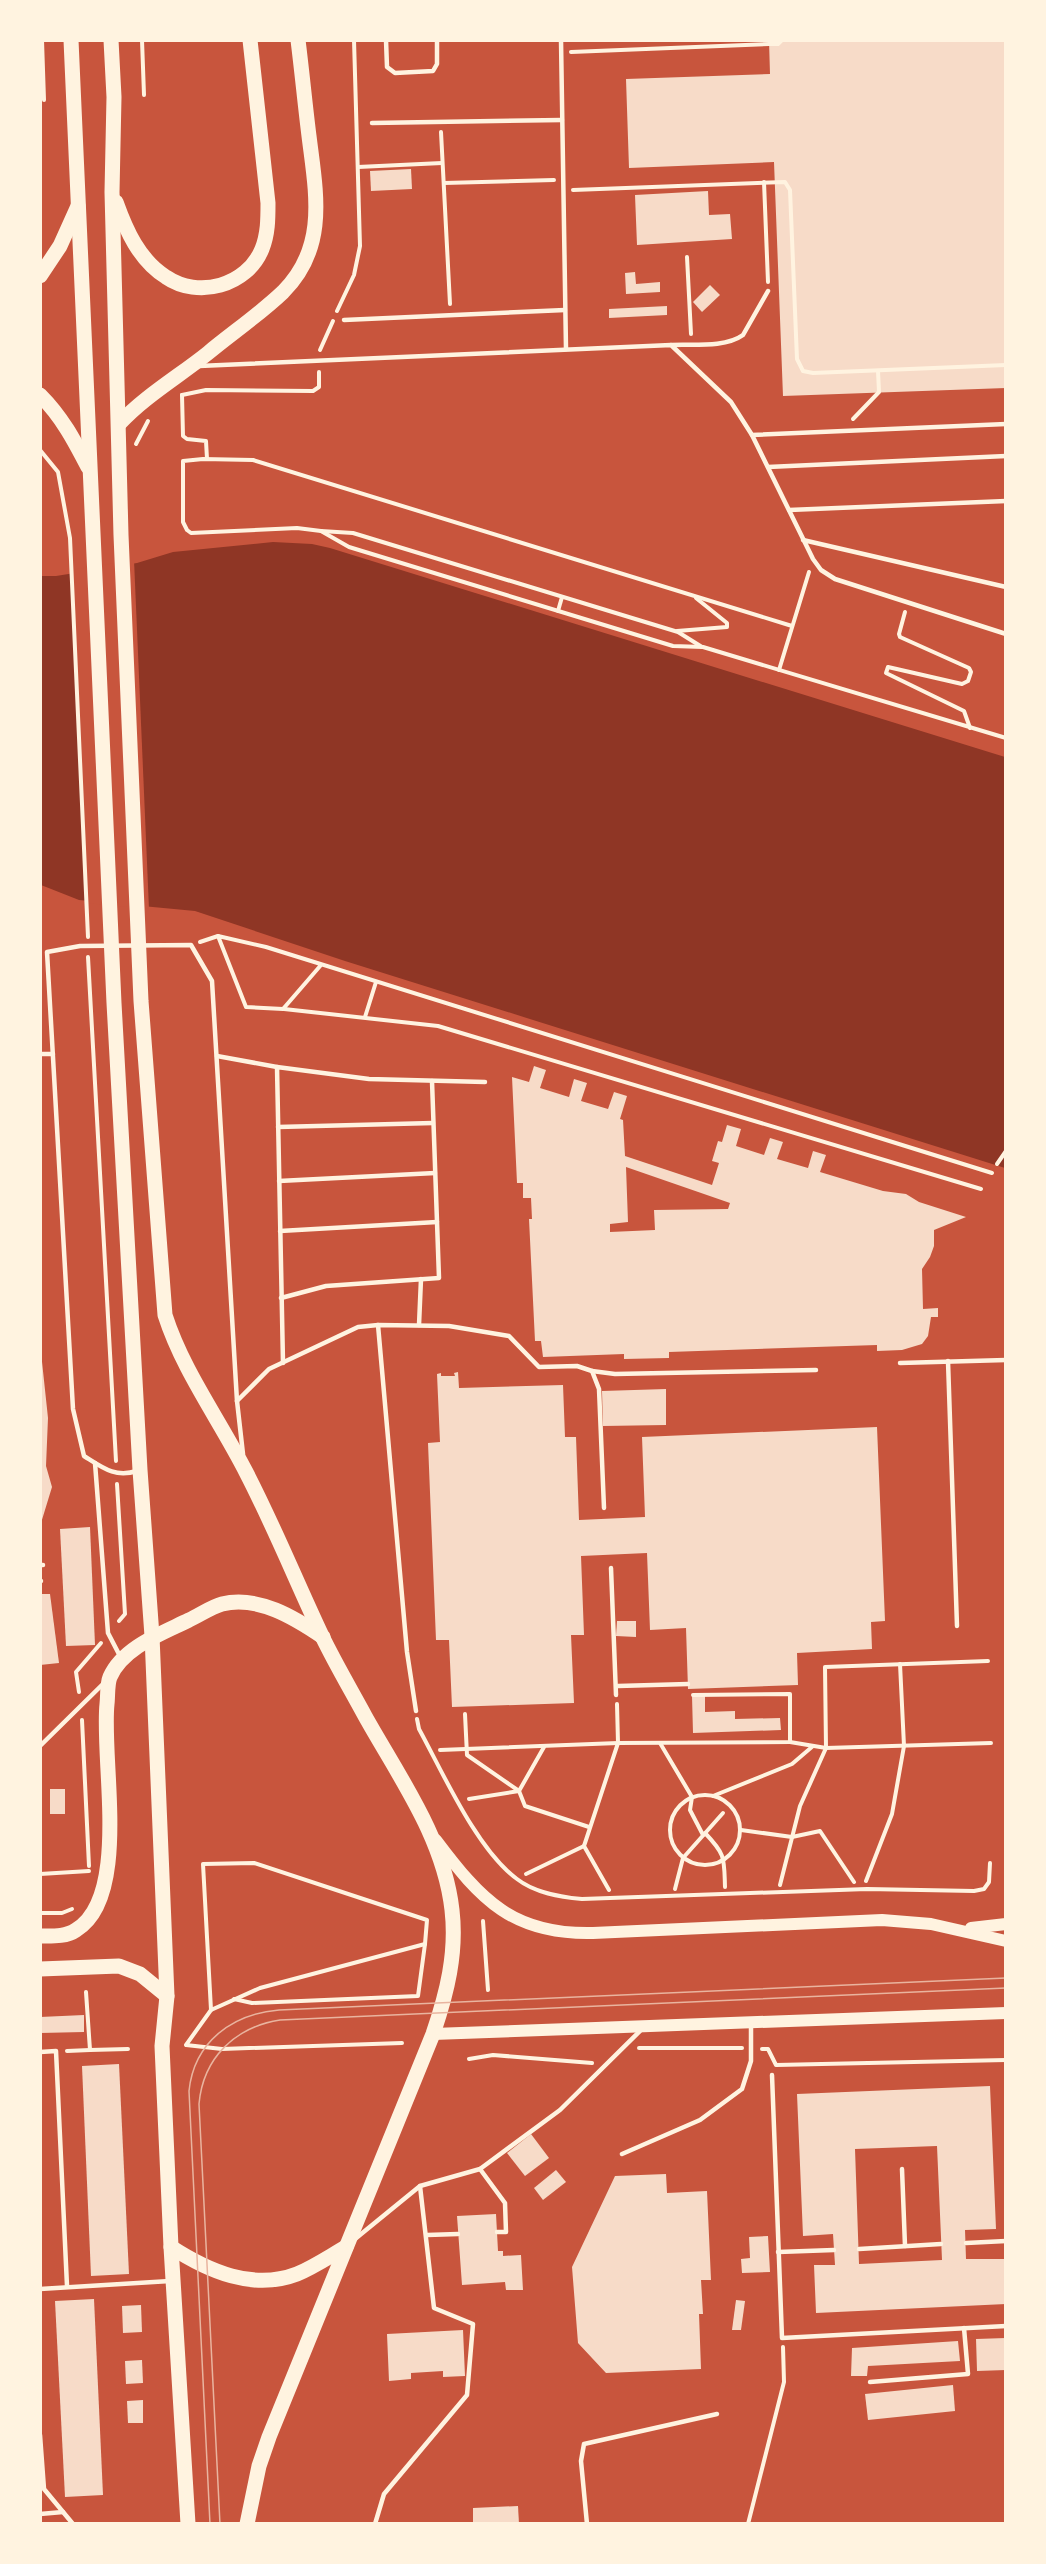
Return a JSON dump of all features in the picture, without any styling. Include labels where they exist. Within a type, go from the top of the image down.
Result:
[{"type":"main road","points":[[71,40],[114,1003],[140,1470],[152,1636],[167,1996],[162,2046],[171,2247],[188,2523]]},
{"type":"main road","points":[[111,40],[114,97],[112,192],[121,535],[141,1001],[165,1315],[174,1344],[245,1470],[279,1538],[323,1637],[429,1830],[458,1868],[495,1906],[517,1920],[555,1932],[592,1933],[866,1920],[980,1929],[1005,1924]]},
{"type":"main road","points":[[112,192],[128,233],[142,255],[165,277],[186,286],[211,289],[230,282],[250,268],[261,250],[268,230],[268,203],[250,40]]},
{"type":"main road","points":[[119,424],[152,393],[190,367],[283,291],[301,268],[313,239],[317,207],[298,40]]},
{"type":"main road","points":[[40,276],[60,246],[79,203]]},
{"type":"main road","points":[[40,395],[56,410],[68,428],[91,472]]},
{"type":"main road","points":[[40,1936],[61,1935],[76,1930],[98,1903],[108,1872],[106,1715],[109,1678],[123,1661],[152,1636],[221,1604],[240,1602],[279,1612],[323,1637]]},
{"type":"main road","points":[[247,2523],[259,2466],[433,2034],[449,1978],[454,1941],[452,1908],[448,1886],[429,1830]]},
{"type":"main road","points":[[931,1924],[1005,1941]]},
{"type":"main road","points":[[40,1969],[119,1966],[140,1974],[167,1996]]},
{"type":"main road","points":[[433,2034],[647,2024],[1005,2013]]},
{"type":"main road","points":[[171,2247],[197,2264],[218,2272],[262,2281],[282,2279],[300,2273],[346,2247]]},
{"type":"lane","points":[[386,40],[387,67],[395,73],[429,72],[435,69],[437,40]]},
{"type":"lane","points":[[561,40],[566,349]]},
{"type":"lane","points":[[372,123],[562,120]]},
{"type":"lane","points":[[190,367],[728,342],[743,334],[768,291]]},
{"type":"lane","points":[[344,320],[565,310]]},
{"type":"lane","points":[[671,345],[731,402],[752,435],[818,567],[830,577],[1005,634]]},
{"type":"lane","points":[[752,435],[1005,424]]},
{"type":"lane","points":[[768,467],[1005,456]]},
{"type":"lane","points":[[789,510],[1005,501]]},
{"type":"lane","points":[[803,540],[1005,587]]},
{"type":"lane","points":[[40,951],[80,946],[191,945],[212,981],[237,1401],[245,1470]]},
{"type":"lane","points":[[47,951],[73,1409],[84,1456],[112,1473],[127,1474],[140,1470]]},
{"type":"lane","points":[[40,1054],[53,1054]]},
{"type":"lane","points":[[217,1056],[277,1067],[369,1079],[485,1082]]},
{"type":"lane","points":[[277,1067],[283,1363]]},
{"type":"lane","points":[[281,1298],[326,1286],[438,1278],[432,1081]]},
{"type":"lane","points":[[278,1127],[433,1123]]},
{"type":"lane","points":[[279,1181],[435,1173]]},
{"type":"lane","points":[[280,1232],[437,1222]]},
{"type":"lane","points":[[419,1325],[421,1279]]},
{"type":"lane","points":[[237,1401],[269,1369],[358,1328],[378,1325],[449,1326],[509,1336],[539,1367],[577,1366],[592,1371],[615,1374],[816,1370]]},
{"type":"lane","points":[[378,1325],[407,1652],[416,1711]]},
{"type":"lane","points":[[900,1363],[1005,1360]]},
{"type":"lane","points":[[948,1361],[957,1626]]},
{"type":"lane","points":[[592,1371],[599,1389],[604,1508]]},
{"type":"lane","points":[[95,1463],[108,1633],[123,1661]]},
{"type":"lane","points":[[611,1569],[618,1686],[616,1695]]},
{"type":"lane","points":[[40,1746],[109,1678]]},
{"type":"lane","points":[[618,1686],[688,1683]]},
{"type":"lane","points":[[622,2154],[700,2120],[742,2090],[751,2061],[751,2021]]},
{"type":"lane","points":[[346,2247],[420,2186],[480,2169],[560,2110],[647,2024]]},
{"type":"lane","points":[[40,2052],[56,2051],[68,2286]]},
{"type":"lane","points":[[772,2075],[782,2338],[1005,2326]]},
{"type":"lane","points":[[480,2169],[505,2203],[506,2232],[497,2232]]},
{"type":"lane","points":[[902,2169],[905,2246]]},
{"type":"lane","points":[[375,2523],[384,2494],[468,2395],[473,2324],[434,2308],[420,2186]]},
{"type":"lane","points":[[427,2235],[458,2234]]},
{"type":"lane","points":[[966,2243],[1005,2241]]},
{"type":"lane","points":[[859,2249],[941,2244]]},
{"type":"lane","points":[[778,2252],[834,2250]]},
{"type":"lane","points":[[40,2289],[173,2281]]},
{"type":"lane","points":[[870,2382],[968,2374],[964,2328]]},
{"type":"lane","points":[[587,2523],[581,2461],[584,2444],[717,2414]]},
{"type":"lane","points":[[40,2435],[44,2489],[73,2523]]},
{"type":"lane","points":[[40,2514],[63,2512]]},
{"type":"path","points":[[42,40],[44,100]]},
{"type":"path","points":[[142,40],[144,96]]},
{"type":"path","points":[[561,53],[775,44],[782,40]]},
{"type":"path","points":[[440,122],[451,315]]},
{"type":"path","points":[[358,167],[442,164]]},
{"type":"path","points":[[444,183],[563,179]]},
{"type":"path","points":[[764,182],[767,265]]},
{"type":"path","points":[[563,190],[785,182],[790,190],[797,359],[800,368],[813,373],[1005,365]]},
{"type":"path","points":[[687,257],[690,324]]},
{"type":"path","points":[[847,425],[879,392],[878,371]]},
{"type":"path","points":[[182,395],[183,436],[187,439],[206,441],[207,459]]},
{"type":"path","points":[[40,450],[58,472],[69,538],[88,944]]},
{"type":"path","points":[[792,626],[253,460],[183,461],[183,522],[187,530],[197,534],[297,528],[353,533],[675,631],[703,647],[1005,738]]},
{"type":"path","points":[[321,531],[347,547],[673,646],[703,647]]},
{"type":"path","points":[[779,670],[803,591]]},
{"type":"path","points":[[675,631],[727,626],[693,596]]},
{"type":"path","points":[[558,611],[562,597]]},
{"type":"path","points":[[908,603],[899,633],[900,637],[969,668],[971,672],[968,681],[962,684],[888,667],[886,674],[964,711],[970,728]]},
{"type":"path","points":[[981,1189],[438,1026],[366,1017],[246,1007],[218,936],[266,947],[992,1173]]},
{"type":"path","points":[[88,956],[125,1614],[76,1672],[84,1745],[89,1880]]},
{"type":"path","points":[[283,1009],[321,965]]},
{"type":"path","points":[[366,1017],[376,982]]},
{"type":"path","points":[[997,1164],[1005,1151]]},
{"type":"path","points":[[780,1885],[800,1806],[826,1748],[825,1667],[988,1661]]},
{"type":"path","points":[[866,1881],[892,1814],[904,1746],[900,1664]]},
{"type":"path","points":[[686,1695],[790,1694],[790,1742]]},
{"type":"path","points":[[609,1890],[584,1846],[618,1743],[616,1695]]},
{"type":"path","points":[[416,1711],[419,1729],[478,1835],[497,1862],[524,1884],[557,1896],[582,1899],[867,1889],[974,1891],[984,1889],[989,1882],[990,1863]]},
{"type":"path","points":[[465,1714],[467,1755],[519,1791],[525,1806],[589,1827]]},
{"type":"path","points":[[440,1750],[660,1742],[790,1742],[826,1748],[991,1743]]},
{"type":"path","points":[[660,1742],[692,1797],[690,1810],[704,1834],[721,1850],[724,1860],[725,1887]]},
{"type":"path","points":[[519,1791],[544,1746]]},
{"type":"path","points":[[713,1796],[724,1800],[733,1809],[739,1819],[741,1830],[739,1842],[733,1852],[714,1865],[702,1866],[683,1858],[674,1848],[670,1837],[670,1825],[681,1805],[692,1797],[713,1796],[792,1764],[814,1746]]},
{"type":"path","points":[[469,1799],[519,1791]]},
{"type":"path","points":[[675,1889],[683,1858],[723,1813]]},
{"type":"path","points":[[741,1830],[792,1837],[820,1831],[854,1882]]},
{"type":"path","points":[[526,1874],[584,1846]]},
{"type":"path","points":[[211,2010],[203,1864],[254,1863],[428,1920],[417,1996],[252,2003],[234,1999]]},
{"type":"path","points":[[40,1874],[89,1871]]},
{"type":"path","points":[[40,1913],[62,1912],[81,1905]]},
{"type":"path","points":[[483,1921],[488,1990]]},
{"type":"path","points":[[402,2043],[222,2049],[186,2045],[211,2010],[260,1988],[425,1944]]},
{"type":"path","points":[[86,1992],[90,2050]]},
{"type":"path","points":[[621,2048],[768,2049],[776,2065],[1005,2060]]},
{"type":"path","points":[[56,2051],[128,2049]]},
{"type":"path","points":[[469,2059],[494,2055],[604,2064]]},
{"type":"path","points":[[748,2523],[784,2382],[782,2338]]},
{"type":"shaded area","points":[[273,542],[312,544],[330,548],[1005,757],[1005,1168],[345,961],[195,911],[79,900],[41,885],[40,576],[56,576],[137,563],[173,552]]},
{"type":"pier","points":[[134,560],[149,909],[86,903],[71,570]]},
{"type":"building","points":[[769,40],[1006,40],[1006,388],[783,396],[774,162],[629,168],[626,79],[770,74]]},
{"type":"building","points":[[411,169],[412,189],[371,191],[370,171]]},
{"type":"building","points":[[708,191],[709,215],[730,214],[732,239],[637,245],[635,195]]},
{"type":"building","points":[[635,272],[636,284],[660,282],[660,292],[626,294],[625,273]]},
{"type":"building","points":[[710,285],[720,295],[702,312],[693,302]]},
{"type":"building","points":[[667,306],[667,315],[609,318],[609,309]]},
{"type":"building","points":[[534,1066],[546,1070],[540,1088],[569,1097],[574,1079],[587,1083],[581,1101],[608,1109],[614,1092],[627,1096],[620,1119],[623,1120],[625,1156],[712,1185],[719,1163],[712,1161],[718,1141],[722,1142],[727,1125],[741,1129],[736,1146],[764,1155],[770,1138],[783,1142],[777,1159],[808,1168],[813,1151],[826,1155],[820,1172],[883,1191],[906,1194],[919,1202],[966,1217],[934,1230],[934,1246],[922,1269],[923,1309],[938,1308],[938,1317],[931,1317],[928,1336],[922,1344],[902,1350],[877,1351],[877,1345],[669,1352],[669,1358],[624,1359],[624,1354],[543,1357],[541,1341],[535,1341],[529,1219],[532,1219],[531,1198],[523,1198],[523,1183],[517,1183],[512,1077],[529,1082]],"holes":[[[626,1167],[730,1203],[728,1209],[654,1210],[655,1230],[610,1232],[610,1224],[628,1222]]]},
{"type":"building","points":[[40,1343],[48,1418],[46,1466],[52,1487],[41,1523]]},
{"type":"building","points":[[458,1372],[459,1388],[563,1385],[565,1437],[576,1437],[579,1520],[645,1517],[642,1437],[877,1427],[885,1621],[871,1622],[872,1649],[797,1653],[798,1685],[688,1689],[686,1628],[650,1630],[647,1553],[581,1556],[584,1635],[571,1635],[574,1703],[452,1707],[449,1640],[436,1640],[428,1443],[440,1442],[437,1374],[455,1376],[454,1373]]},
{"type":"building","points":[[666,1389],[666,1425],[603,1426],[602,1391]]},
{"type":"building","points":[[90,1527],[95,1645],[66,1646],[60,1529]]},
{"type":"building","points":[[40,1594],[50,1594],[59,1663],[40,1665]]},
{"type":"building","points":[[617,1621],[636,1621],[636,1637],[616,1636]]},
{"type":"building","points":[[705,1695],[705,1712],[735,1711],[735,1719],[780,1718],[781,1730],[693,1733],[692,1696]]},
{"type":"building","points":[[50,1789],[65,1789],[65,1814],[50,1814]]},
{"type":"building","points":[[84,2015],[84,2032],[40,2033],[40,2017]]},
{"type":"building","points":[[119,2064],[129,2274],[91,2276],[82,2066]]},
{"type":"building","points":[[990,2086],[996,2229],[965,2230],[966,2259],[1006,2259],[1006,2304],[816,2313],[814,2265],[835,2265],[833,2234],[803,2236],[797,2094]],"holes":[[[937,2146],[942,2260],[859,2264],[855,2149]]]},
{"type":"building","points":[[531,2134],[549,2158],[525,2176],[507,2153]]},
{"type":"building","points":[[556,2170],[566,2182],[543,2200],[534,2188]]},
{"type":"building","points":[[666,2174],[667,2193],[707,2191],[711,2280],[701,2280],[703,2314],[699,2314],[701,2369],[606,2373],[578,2343],[572,2267],[615,2176]]},
{"type":"building","points":[[496,2214],[498,2251],[503,2251],[503,2256],[521,2255],[523,2290],[506,2290],[505,2282],[462,2285],[457,2216]]},
{"type":"building","points":[[768,2236],[770,2272],[742,2273],[741,2259],[750,2258],[749,2237]]},
{"type":"building","points":[[94,2299],[103,2495],[65,2497],[55,2301]]},
{"type":"building","points":[[736,2300],[745,2301],[741,2330],[732,2330]]},
{"type":"building","points":[[141,2305],[142,2332],[123,2333],[122,2306]]},
{"type":"building","points":[[463,2330],[465,2376],[443,2377],[443,2371],[411,2373],[411,2379],[389,2381],[387,2334]]},
{"type":"building","points":[[1006,2338],[1006,2370],[977,2371],[976,2339]]},
{"type":"building","points":[[958,2341],[960,2361],[868,2366],[867,2376],[851,2376],[852,2348]]},
{"type":"building","points":[[142,2360],[143,2383],[126,2384],[125,2361]]},
{"type":"building","points":[[953,2385],[955,2411],[868,2420],[865,2394]]},
{"type":"building","points":[[143,2400],[143,2423],[128,2423],[127,2401]]},
{"type":"building","points":[[518,2506],[519,2524],[473,2524],[473,2508]]},
{"type":"tram line","points":[[210,2524],[189,2091],[192,2074],[207,2045],[231,2024],[246,2017],[279,2010],[1006,1978]]},
{"type":"tram line","points":[[220,2524],[199,2104],[207,2072],[224,2047],[236,2038],[249,2030],[280,2020],[1006,1988]]}]
